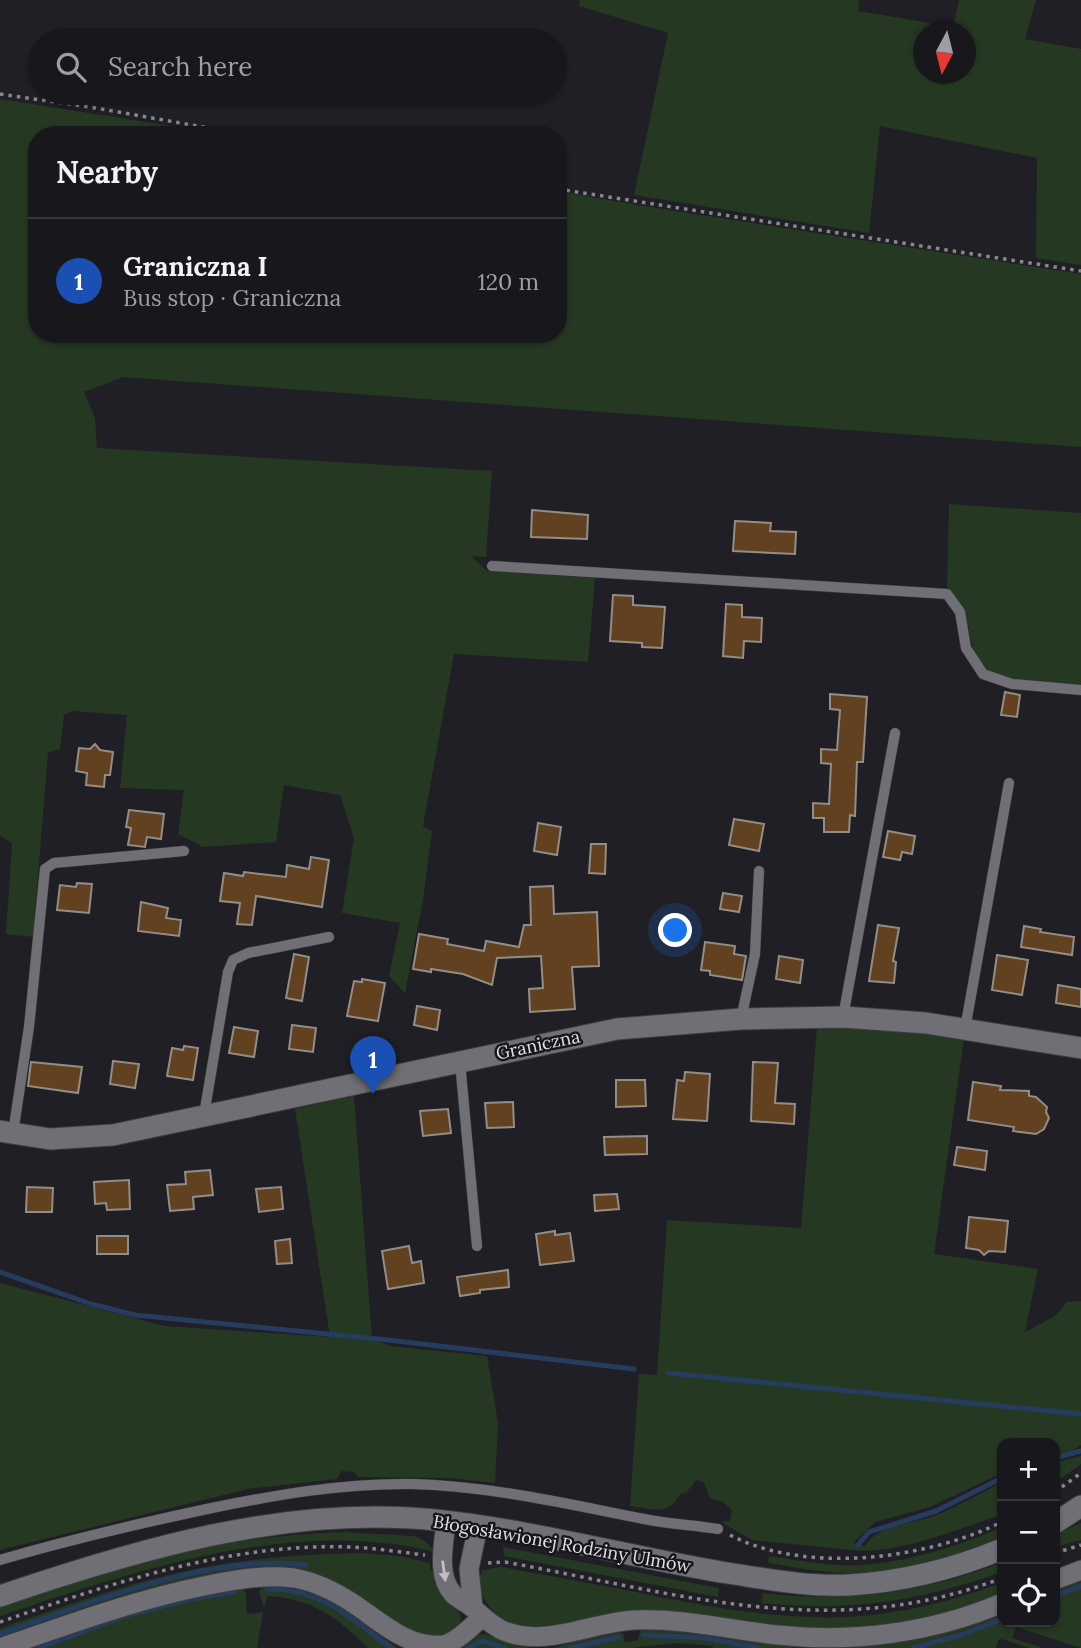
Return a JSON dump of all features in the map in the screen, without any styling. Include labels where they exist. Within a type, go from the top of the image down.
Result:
[{"type":"street","name":"Graniczna","points":[[7,1132],[50,1139],[113,1135],[617,1029],[741,1019],[843,1017],[926,1023],[1081,1048]]},
{"type":"street","points":[[1060,1520],[1081,1506]]},
{"type":"street","name":"Błogosławionej Rodziny Ulmów","points":[[0,1596],[125,1555],[193,1538],[244,1529],[356,1518],[446,1521],[704,1569],[785,1582],[830,1585],[866,1583],[935,1572],[997,1551]]},
{"type":"street","points":[[446,1521],[444,1578],[454,1595],[503,1630],[535,1638],[611,1623],[646,1620],[694,1623],[780,1635],[850,1637],[934,1626],[997,1605]]},
{"type":"street","points":[[0,1648],[170,1593],[240,1579],[269,1577],[301,1580],[333,1591],[358,1606],[407,1646],[442,1646],[459,1637],[478,1612],[469,1569],[478,1526]]},
{"type":"street","points":[[1060,1578],[1081,1570]]},
{"type":"lane","points":[[492,566],[947,594],[960,612],[966,648],[984,674],[1012,684],[1081,690]]},
{"type":"lane","points":[[843,1017],[895,733]]},
{"type":"lane","points":[[965,1029],[1009,783]]},
{"type":"lane","points":[[7,1132],[29,1027],[45,869],[54,863],[184,851]]},
{"type":"lane","points":[[741,1019],[755,954],[759,871]]},
{"type":"lane","points":[[204,1115],[228,972],[233,960],[248,953],[329,937]]},
{"type":"lane","points":[[460,1062],[477,1246]]},
{"type":"lane","points":[[0,1560],[136,1524],[260,1498],[328,1488],[384,1484],[449,1487],[511,1494],[669,1524],[718,1529]]},
{"type":"path","points":[[0,94],[28,98]]},
{"type":"path","points":[[75,105],[197,126]]},
{"type":"path","points":[[567,190],[1081,271]]},
{"type":"path","points":[[1060,1488],[1081,1473]]},
{"type":"path","points":[[718,1529],[764,1549],[855,1558],[898,1554],[997,1524]]},
{"type":"path","points":[[1060,1551],[1081,1545]]},
{"type":"green space","points":[[580,0],[859,0],[858,11],[917,21],[913,21],[913,84],[976,84],[976,21],[954,21],[959,0],[1036,0],[1025,39],[1081,49],[1081,265],[1036,258],[1037,158],[880,126],[869,233],[634,195],[668,33],[579,6]]},
{"type":"green space","points":[[0,99],[171,126],[28,126],[28,343],[567,343],[567,193],[1081,274],[1081,447],[123,377],[84,392],[95,418],[97,448],[492,471],[486,557],[471,556],[487,571],[595,578],[588,662],[454,654],[423,826],[432,831],[423,900],[405,993],[389,976],[400,923],[342,913],[354,838],[340,795],[284,785],[276,842],[203,847],[178,834],[184,790],[120,788],[127,715],[73,711],[64,715],[60,749],[48,753],[33,937],[6,934],[12,843],[0,836]]},
{"type":"green space","points":[[949,504],[1081,513],[1081,686],[1006,678],[986,669],[979,662],[962,607],[947,589]]},
{"type":"green space","points":[[817,1027],[895,1029],[964,1038],[934,1254],[1038,1269],[1025,1332],[1055,1316],[1067,1302],[1081,1301],[1081,1445],[1069,1453],[1060,1453],[1060,1438],[997,1438],[997,1475],[930,1507],[875,1522],[853,1543],[865,1546],[871,1538],[889,1528],[939,1514],[997,1485],[997,1516],[899,1547],[862,1551],[752,1540],[721,1522],[730,1521],[732,1510],[723,1502],[710,1498],[704,1483],[696,1480],[686,1493],[681,1493],[671,1506],[666,1508],[653,1510],[630,1506],[639,1374],[657,1375],[667,1220],[801,1228]]},
{"type":"green space","points":[[354,1096],[372,1339],[390,1346],[487,1356],[498,1423],[495,1483],[449,1478],[358,1477],[354,1472],[341,1471],[337,1479],[248,1489],[0,1550],[0,1283],[165,1326],[330,1337],[295,1109]]},
{"type":"green space","points":[[1081,1456],[1081,1464],[1060,1479],[1060,1461]]},
{"type":"green space","points":[[1081,1523],[1081,1540],[1060,1546],[1060,1533]]},
{"type":"green space","points":[[997,1529],[997,1538],[984,1544],[945,1558],[904,1568],[863,1573],[834,1572],[768,1563],[769,1556],[815,1563],[861,1565],[933,1552]]},
{"type":"green space","points":[[345,1532],[414,1536],[426,1542],[434,1552],[380,1543],[325,1541],[269,1545],[158,1567],[0,1616],[0,1607],[107,1571],[172,1553],[258,1539]]},
{"type":"green space","points":[[503,1547],[719,1588],[718,1597],[504,1556]]},
{"type":"green space","points":[[361,1553],[399,1556],[430,1563],[430,1571],[435,1571],[461,1616],[460,1625],[449,1635],[429,1640],[290,1571],[0,1643],[0,1628],[175,1573],[260,1559]]},
{"type":"green space","points":[[997,1564],[997,1574],[942,1590],[884,1602],[824,1606],[761,1603],[763,1593],[854,1596],[915,1588],[974,1573]]},
{"type":"green space","points":[[501,1567],[708,1606],[792,1616],[847,1617],[907,1610],[997,1585],[997,1597],[952,1614],[870,1629],[540,1629],[515,1624],[497,1615],[490,1608],[475,1576],[481,1575],[482,1570]]},
{"type":"green space","points":[[1081,1580],[1081,1648],[1016,1627],[1060,1627],[1060,1588]]},
{"type":"green space","points":[[264,1583],[277,1583],[328,1595],[398,1648],[368,1648],[335,1619],[298,1601],[268,1596],[264,1608],[259,1591]]},
{"type":"green space","points":[[243,1588],[247,1614],[263,1612],[257,1648],[15,1648],[140,1606]]},
{"type":"green space","points":[[997,1612],[997,1627],[1016,1627],[1012,1638],[1043,1648],[1029,1648],[1002,1639],[998,1640],[996,1648],[811,1648]]},
{"type":"green space","points":[[663,1628],[792,1645],[794,1648],[713,1648],[676,1643],[631,1648],[553,1648],[613,1631],[623,1633],[625,1642],[637,1641],[641,1629]]},
{"type":"green space","points":[[484,1634],[531,1648],[454,1648],[472,1636]]},
{"type":"building","points":[[532,510],[588,515],[587,539],[531,537]]},
{"type":"building","points":[[735,521],[771,523],[770,531],[796,532],[795,554],[733,551]]},
{"type":"building","points":[[613,595],[633,596],[633,605],[665,607],[662,648],[642,647],[642,643],[610,641]]},
{"type":"building","points":[[726,604],[742,605],[742,617],[762,618],[761,642],[744,641],[743,658],[723,656]]},
{"type":"building","points":[[1005,692],[1020,695],[1017,717],[1001,715]]},
{"type":"building","points":[[830,694],[867,697],[863,762],[857,762],[855,816],[850,815],[849,832],[824,832],[824,818],[813,818],[813,803],[829,804],[831,764],[821,763],[821,749],[837,750],[840,710],[830,709]]},
{"type":"building","points":[[95,744],[100,750],[113,752],[110,775],[105,775],[104,787],[86,785],[87,773],[76,771],[79,748],[90,749]]},
{"type":"building","points":[[129,810],[164,814],[161,839],[147,837],[145,847],[128,845],[131,828],[126,827]]},
{"type":"building","points":[[734,819],[764,824],[759,851],[729,845]]},
{"type":"building","points":[[538,823],[561,827],[557,855],[534,851]]},
{"type":"building","points":[[888,831],[915,836],[912,854],[902,852],[900,860],[883,857]]},
{"type":"building","points":[[591,844],[606,844],[605,874],[589,873]]},
{"type":"building","points":[[311,857],[329,860],[322,907],[256,896],[252,925],[237,924],[240,903],[220,901],[224,873],[243,876],[244,872],[286,877],[287,865],[309,869]]},
{"type":"building","points":[[77,883],[92,884],[89,913],[57,910],[60,885],[76,887]]},
{"type":"building","points":[[553,886],[554,914],[597,912],[599,966],[572,967],[575,1009],[530,1012],[529,989],[543,988],[541,956],[497,958],[492,985],[463,974],[413,969],[419,934],[448,939],[447,944],[484,951],[486,941],[519,947],[524,925],[531,925],[530,887]]},
{"type":"building","points":[[723,893],[742,896],[739,912],[720,909]]},
{"type":"building","points":[[141,902],[168,908],[166,918],[181,920],[179,936],[138,931]]},
{"type":"building","points":[[878,925],[899,928],[893,961],[896,962],[894,983],[869,981]]},
{"type":"building","points":[[1024,926],[1041,929],[1040,932],[1074,937],[1072,955],[1021,947]]},
{"type":"building","points":[[705,942],[735,946],[734,954],[746,956],[742,980],[710,975],[710,971],[701,970]]},
{"type":"building","points":[[294,954],[309,957],[302,1001],[286,998]]},
{"type":"building","points":[[997,955],[1028,960],[1022,995],[992,990]]},
{"type":"building","points":[[779,956],[803,960],[800,983],[776,979]]},
{"type":"building","points":[[362,979],[385,983],[378,1021],[347,1016],[354,981],[362,982]]},
{"type":"building","points":[[1058,985],[1081,989],[1081,1007],[1056,1003]]},
{"type":"building","points":[[417,1006],[440,1010],[437,1030],[414,1025]]},
{"type":"building","points":[[292,1025],[316,1028],[313,1052],[289,1049]]},
{"type":"building","points":[[234,1027],[258,1031],[254,1057],[229,1053]]},
{"type":"building","points":[[184,1046],[198,1048],[193,1080],[167,1076],[172,1048],[183,1050]]},
{"type":"building","points":[[113,1061],[139,1064],[135,1088],[110,1084]]},
{"type":"building","points":[[31,1062],[82,1067],[78,1093],[28,1086]]},
{"type":"building","points":[[753,1062],[778,1063],[775,1103],[795,1104],[794,1124],[751,1121]]},
{"type":"building","points":[[685,1072],[710,1074],[707,1121],[673,1119],[677,1080],[684,1081]]},
{"type":"building","points":[[616,1080],[645,1080],[646,1106],[616,1107]]},
{"type":"building","points":[[973,1082],[1001,1086],[1000,1090],[1029,1091],[1029,1096],[1036,1097],[1047,1107],[1049,1118],[1044,1129],[1036,1134],[1013,1131],[1014,1127],[968,1120]]},
{"type":"building","points":[[513,1102],[514,1127],[487,1128],[485,1103]]},
{"type":"building","points":[[448,1109],[451,1133],[423,1136],[420,1111]]},
{"type":"building","points":[[647,1136],[647,1154],[605,1155],[604,1137]]},
{"type":"building","points":[[957,1147],[987,1151],[985,1170],[954,1165]]},
{"type":"building","points":[[210,1170],[213,1195],[193,1197],[194,1209],[170,1211],[167,1185],[186,1184],[185,1172]]},
{"type":"building","points":[[129,1180],[130,1209],[107,1210],[106,1203],[95,1204],[94,1182]]},
{"type":"building","points":[[27,1187],[53,1188],[52,1212],[26,1212]]},
{"type":"building","points":[[281,1187],[283,1209],[259,1212],[256,1189]]},
{"type":"building","points":[[617,1194],[619,1209],[595,1211],[594,1195]]},
{"type":"building","points":[[969,1217],[1008,1221],[1005,1252],[989,1251],[984,1255],[979,1250],[966,1248]]},
{"type":"building","points":[[555,1231],[555,1235],[570,1233],[574,1261],[540,1265],[536,1234]]},
{"type":"building","points":[[97,1236],[128,1236],[128,1254],[97,1254]]},
{"type":"building","points":[[290,1239],[292,1263],[277,1264],[275,1241]]},
{"type":"building","points":[[409,1246],[412,1263],[421,1261],[424,1283],[388,1289],[382,1251]]},
{"type":"building","points":[[508,1270],[509,1287],[480,1290],[480,1293],[460,1296],[457,1277]]},
{"type":"waterway","points":[[0,1272],[91,1304],[135,1315],[388,1340],[634,1369]]},
{"type":"waterway","points":[[668,1373],[1081,1414]]},
{"type":"waterway","points":[[1060,1457],[1081,1451]]},
{"type":"waterway","points":[[858,1545],[869,1532],[936,1511],[997,1480]]},
{"type":"waterway","points":[[0,1634],[111,1595],[191,1573],[269,1563],[306,1565]]},
{"type":"waterway","points":[[1060,1594],[1081,1586]]},
{"type":"waterway","points":[[267,1589],[286,1590],[319,1599],[348,1616],[391,1648]]},
{"type":"waterway","points":[[38,1648],[128,1615],[234,1592]]},
{"type":"waterway","points":[[913,1648],[961,1635],[997,1621]]},
{"type":"waterway","points":[[643,1635],[705,1638],[759,1648]]},
{"type":"waterway","points":[[570,1648],[619,1637]]},
{"type":"waterway","points":[[468,1648],[482,1641],[504,1648]]},
{"type":"place","name":"Graniczna I","points":[[373,1094]]}]
